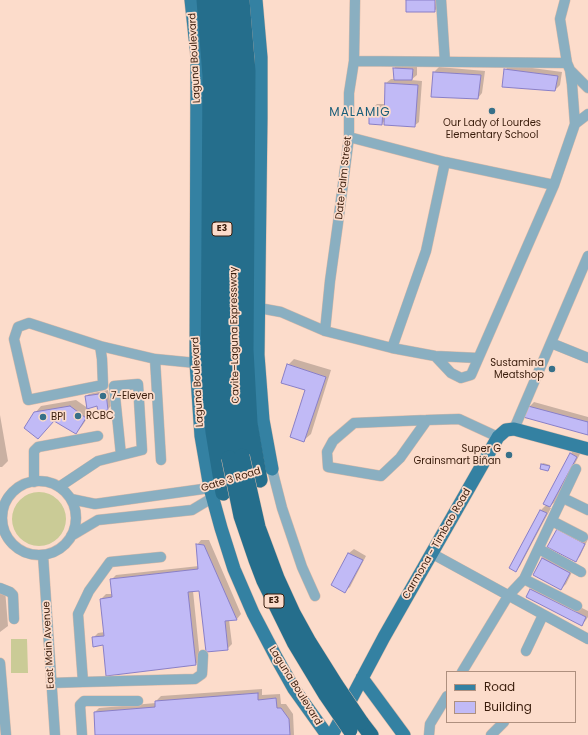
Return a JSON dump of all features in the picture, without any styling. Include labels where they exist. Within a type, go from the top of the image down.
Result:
[{"type":"highway","points":[[204,0],[210,83],[208,376],[216,491]]},
{"type":"highway","name":"Cavite–Laguna Expressway","points":[[217,0],[223,74],[220,361],[222,412],[258,527],[277,578],[293,613],[336,685],[355,729],[371,735]]},
{"type":"highway","name":"Cavite–Laguna Expressway","points":[[230,0],[235,47],[236,80],[233,335],[236,457]]},
{"type":"highway","points":[[242,0],[248,71],[246,350],[250,423],[263,473]]},
{"type":"main road","name":"Laguna Boulevard","points":[[192,0],[196,40],[197,78],[196,363],[201,436],[216,491],[234,569],[253,613],[294,689],[327,735]]},
{"type":"main road","points":[[256,0],[261,65],[258,356],[260,395],[267,448],[263,473]]},
{"type":"main road","points":[[498,438],[506,430],[514,429],[588,449]]},
{"type":"main road","name":"Carmona - Timbao Road","points":[[332,735],[431,554],[498,438]]},
{"type":"main road","name":"Gate 3 Road","points":[[216,491],[263,473]]},
{"type":"main road","points":[[362,678],[404,735]]},
{"type":"street","name":"Date Palm Street","points":[[325,331],[349,137],[349,93],[354,61],[355,0]]},
{"type":"street","points":[[441,0],[445,62]]},
{"type":"street","points":[[435,356],[451,373],[461,378],[471,375],[554,185],[575,124],[574,99],[560,19],[565,0]]},
{"type":"street","points":[[354,61],[568,66],[588,88]]},
{"type":"street","points":[[575,124],[588,114]]},
{"type":"street","points":[[349,137],[445,162],[554,185]]},
{"type":"street","points":[[392,348],[426,251],[445,162]]},
{"type":"street","points":[[514,429],[588,256]]},
{"type":"street","points":[[259,308],[281,312],[325,331],[392,348],[435,356],[478,358]]},
{"type":"street","points":[[100,346],[103,364],[103,385],[28,400],[14,339],[18,327],[22,324],[29,323],[100,346],[155,359],[196,363]]},
{"type":"street","points":[[551,343],[588,358]]},
{"type":"street","points":[[155,359],[161,460]]},
{"type":"street","points":[[59,487],[98,461],[142,450],[138,384],[114,386],[121,455]]},
{"type":"street","points":[[427,420],[400,458],[381,476],[328,467],[327,452],[333,441],[354,424],[460,418],[498,438]]},
{"type":"street","points":[[34,482],[34,451],[38,447],[98,436]]},
{"type":"street","points":[[463,671],[508,596],[524,579],[576,469]]},
{"type":"street","points":[[263,473],[282,508],[302,567],[315,596]]},
{"type":"street","points":[[34,482],[47,482],[59,487],[68,494],[75,510],[76,520],[71,536],[66,543],[60,549],[43,555],[25,552],[15,546],[7,536],[1,521],[9,497],[24,485],[34,482]]},
{"type":"street","name":"Gate 3 Road","points":[[71,500],[96,504],[216,491]]},
{"type":"street","name":"Gate 3 Road","points":[[71,536],[98,520],[192,510],[216,491]]},
{"type":"street","points":[[563,498],[588,510]]},
{"type":"street","points":[[552,521],[583,537]]},
{"type":"street","points":[[538,549],[581,572]]},
{"type":"street","points":[[431,554],[588,639]]},
{"type":"street","name":"East Main Avenue","points":[[43,555],[55,735]]},
{"type":"street","points":[[83,682],[78,614],[89,590],[110,562],[161,557]]},
{"type":"street","points":[[524,579],[577,606]]},
{"type":"street","points":[[0,588],[14,595],[14,619]]},
{"type":"street","points":[[526,651],[543,614]]},
{"type":"street","points":[[51,683],[194,679],[202,674],[203,655]]},
{"type":"street","points":[[0,663],[6,735]]},
{"type":"street","points":[[429,735],[430,724],[446,698]]},
{"type":"street","points":[[82,735],[80,704],[84,701],[138,701]]},
{"type":"street","points":[[491,735],[503,723]]},
{"type":"green space","points":[[39,492],[49,494],[58,500],[64,509],[66,519],[64,529],[58,538],[49,544],[39,546],[29,544],[20,538],[14,529],[12,519],[14,509],[20,500],[29,494]]},
{"type":"green space","points":[[11,639],[27,639],[28,673],[11,673]]},
{"type":"building","points":[[406,0],[435,0],[435,12],[406,12]]},
{"type":"building","points":[[393,68],[413,69],[412,80],[394,80]]},
{"type":"building","points":[[504,69],[558,76],[555,91],[502,87]]},
{"type":"building","points":[[433,72],[481,75],[478,99],[431,97]]},
{"type":"building","points":[[385,83],[418,85],[415,127],[384,125]]},
{"type":"building","points":[[369,110],[383,110],[382,125],[369,124]]},
{"type":"building","points":[[287,364],[326,377],[304,442],[290,437],[305,390],[281,383]]},
{"type":"building","points":[[106,393],[108,410],[98,412],[97,406],[87,409],[85,396]]},
{"type":"building","points":[[70,406],[86,418],[76,434],[54,421],[38,439],[24,428],[34,412]]},
{"type":"building","points":[[528,406],[588,422],[588,435],[523,417]]},
{"type":"building","points":[[570,453],[577,457],[550,507],[543,504]]},
{"type":"building","points":[[541,464],[550,466],[548,471],[540,469]]},
{"type":"building","points":[[540,510],[547,513],[516,572],[509,568]]},
{"type":"building","points":[[557,529],[585,544],[576,562],[547,547]]},
{"type":"building","points":[[196,544],[204,545],[237,620],[225,621],[228,650],[206,652],[199,591],[188,592],[196,665],[106,676],[103,645],[93,647],[92,637],[104,636],[100,599],[112,597],[110,579],[198,569]]},
{"type":"building","points":[[348,553],[363,560],[345,593],[331,585]]},
{"type":"building","points":[[542,558],[570,573],[561,590],[533,575]]},
{"type":"building","points":[[530,589],[586,617],[582,626],[526,597]]},
{"type":"building","points":[[258,693],[258,700],[276,698],[277,708],[281,708],[289,719],[290,735],[95,735],[94,712],[155,707],[155,701]]},
{"type":"place","name":"Our Lady of Lourdes Elementary School","points":[[492,111]]},
{"type":"place","name":"Sustamina Meatshop","points":[[552,369]]},
{"type":"place","name":"7-Eleven","points":[[103,396]]},
{"type":"place","name":"RCBC","points":[[78,416]]},
{"type":"place","name":"BPI","points":[[43,417]]},
{"type":"place","name":"Super G Grainsmart Biñan","points":[[509,455]]},
{"type":"district","name":"MALAMIG","points":[[360,113]]}]
